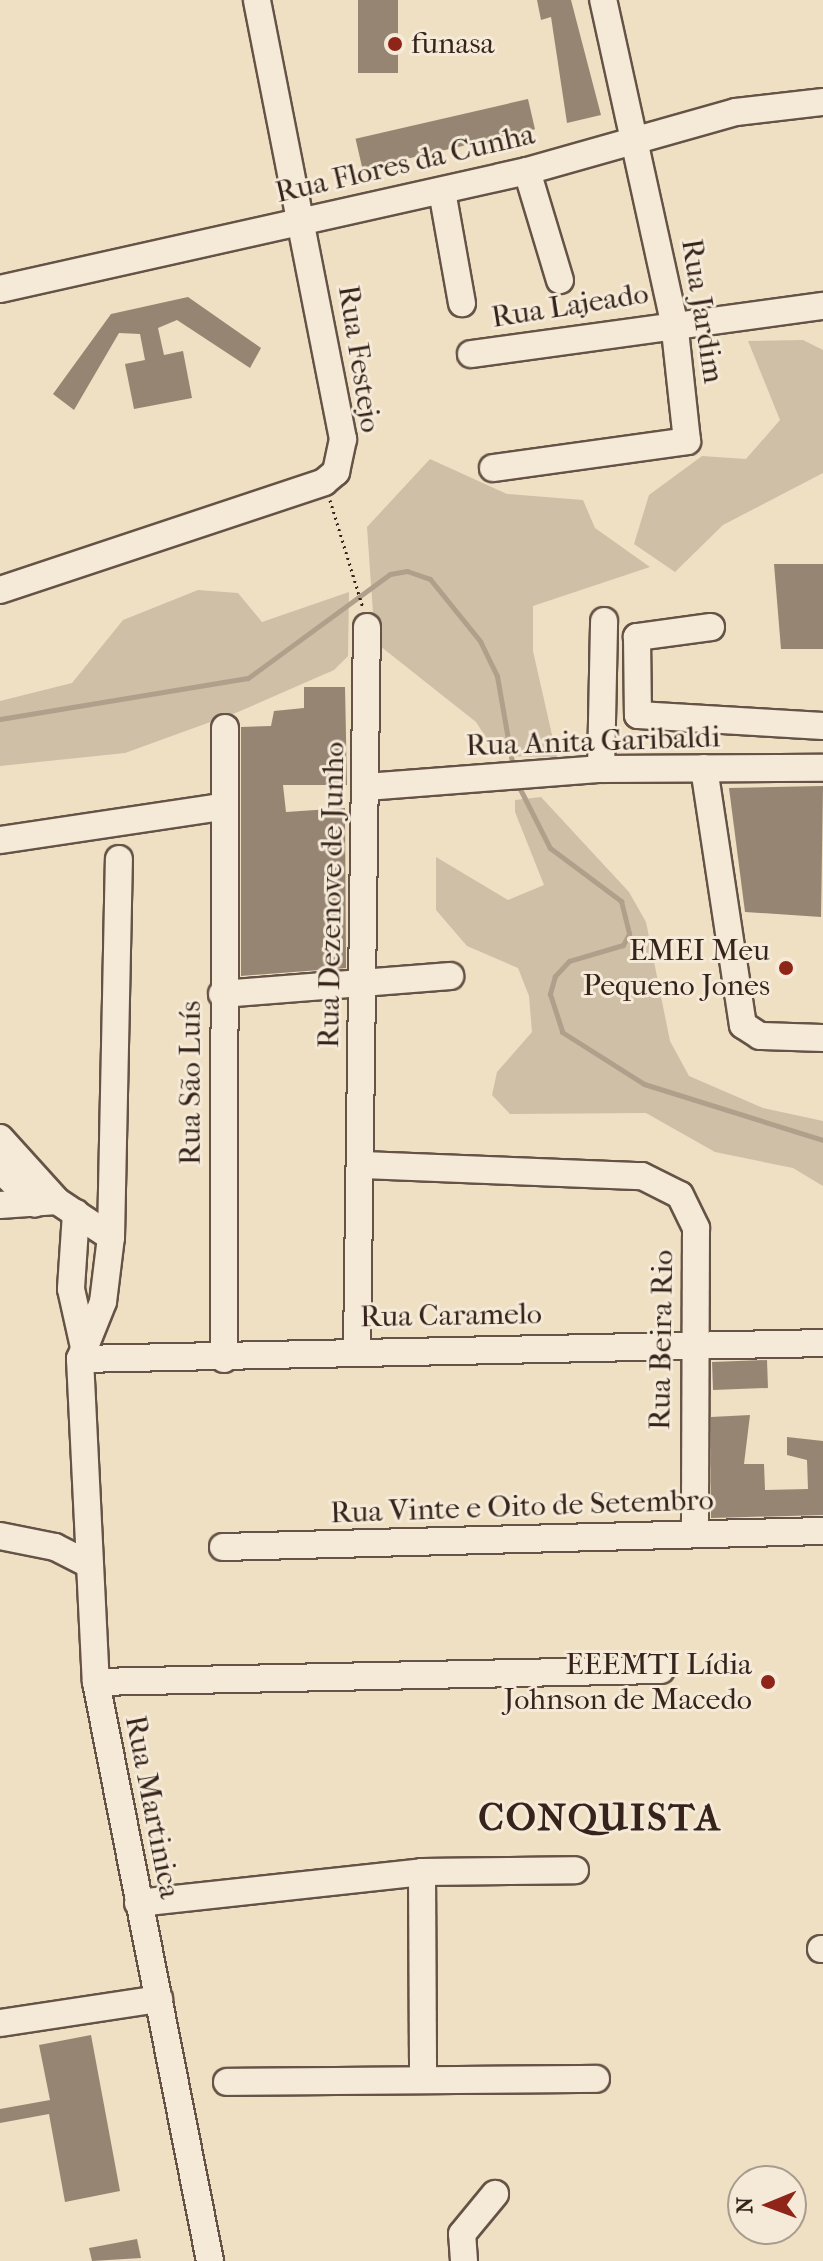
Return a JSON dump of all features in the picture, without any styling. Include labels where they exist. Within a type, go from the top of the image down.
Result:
[{"type":"street","name":"Rua Festejo","points":[[257,0],[303,219],[343,439],[336,472],[324,482]]},
{"type":"street","name":"Rua Jardim","points":[[493,468],[687,441],[674,322],[638,140],[603,0]]},
{"type":"street","name":"Rua Flores da Cunha","points":[[0,289],[527,171],[736,112],[823,102]]},
{"type":"street","points":[[527,171],[560,280]]},
{"type":"street","points":[[442,191],[462,303]]},
{"type":"street","name":"Rua Lajeado","points":[[471,354],[674,322],[823,306]]},
{"type":"street","points":[[0,590],[324,482]]},
{"type":"street","points":[[601,769],[604,621]]},
{"type":"street","name":"Rua Dezenove de Junho","points":[[357,1349],[363,1165],[360,985],[367,627]]},
{"type":"street","points":[[711,627],[637,637],[638,715],[823,726]]},
{"type":"street","name":"Rua São Luís","points":[[224,1359],[221,807],[225,728]]},
{"type":"street","points":[[704,768],[743,1025],[760,1036],[823,1038]]},
{"type":"street","name":"Rua Anita Garibaldi","points":[[366,787],[547,771],[823,768]]},
{"type":"street","points":[[0,840],[221,807]]},
{"type":"street","points":[[82,1353],[103,1302],[111,1237],[119,859]]},
{"type":"street","points":[[222,994],[450,976]]},
{"type":"street","points":[[0,1138],[56,1206]]},
{"type":"street","name":"Rua Beira Rio","points":[[363,1165],[642,1176],[680,1195],[696,1228],[691,1344],[695,1534]]},
{"type":"street","points":[[0,1169],[111,1237]]},
{"type":"street","points":[[0,1205],[56,1206]]},
{"type":"street","name":"Rua Martinica","points":[[56,1206],[82,1353],[96,1682],[210,2261]]},
{"type":"street","name":"Rua Caramelo","points":[[82,1353],[224,1359],[357,1349],[823,1343]]},
{"type":"street","name":"Rua Vinte e Oito de Setembro","points":[[223,1547],[823,1531]]},
{"type":"street","points":[[0,1536],[55,1547],[89,1564]]},
{"type":"street","points":[[96,1682],[661,1670]]},
{"type":"street","points":[[138,1903],[422,1872],[575,1870]]},
{"type":"street","points":[[422,1872],[423,2076]]},
{"type":"street","points":[[0,2023],[159,1999]]},
{"type":"street","points":[[227,2082],[423,2076],[596,2079]]},
{"type":"street","points":[[464,2261],[469,2220],[495,2194]]},
{"type":"path","points":[[324,482],[355,571],[367,627]]},
{"type":"shaded area","points":[[803,340],[823,350],[823,473],[723,525],[675,572],[634,544],[649,495],[702,456],[746,459],[780,420],[748,341]]},
{"type":"shaded area","points":[[430,459],[507,494],[583,500],[595,528],[650,567],[533,606],[533,651],[557,757],[498,756],[476,722],[375,642],[367,527]]},
{"type":"shaded area","points":[[198,590],[238,593],[262,622],[349,592],[348,656],[334,670],[238,712],[125,753],[0,766],[0,701],[72,683],[123,620]]},
{"type":"shaded area","points":[[541,797],[629,892],[646,922],[670,1041],[689,1076],[763,1108],[823,1121],[823,1186],[793,1168],[715,1152],[646,1113],[510,1114],[492,1095],[497,1072],[532,1032],[529,996],[518,968],[467,946],[436,910],[436,857],[508,900],[544,885],[515,812],[515,800]]},
{"type":"building","points":[[358,0],[398,0],[398,73],[358,73]]},
{"type":"building","points":[[537,0],[571,0],[601,115],[567,123],[551,17],[541,20]]},
{"type":"building","points":[[528,99],[535,129],[363,169],[356,139]]},
{"type":"building","points":[[188,297],[261,348],[250,368],[177,320],[158,328],[164,355],[183,351],[192,398],[134,409],[125,364],[145,360],[140,334],[119,333],[74,410],[53,394],[111,314]]},
{"type":"building","points":[[774,564],[823,564],[823,649],[781,649]]},
{"type":"building","points":[[304,687],[345,687],[347,785],[283,785],[286,812],[345,808],[346,968],[241,976],[241,727],[271,726],[274,711],[304,708]]},
{"type":"building","points":[[823,786],[821,917],[745,912],[729,788]]},
{"type":"building","points":[[767,1360],[768,1388],[713,1390],[712,1362]]},
{"type":"building","points":[[750,1415],[744,1464],[764,1464],[765,1490],[808,1489],[807,1460],[787,1455],[787,1437],[823,1441],[823,1515],[711,1518],[711,1417]]},
{"type":"building","points":[[91,2035],[120,2191],[65,2202],[49,2114],[0,2123],[0,2109],[50,2100],[39,2045]]},
{"type":"building","points":[[137,2239],[141,2258],[92,2261],[89,2248]]},
{"type":"waterway","points":[[0,719],[248,678],[390,574],[407,571],[430,579],[480,641],[497,676],[513,768]]},
{"type":"waterway","points":[[518,785],[550,848],[621,901],[629,934],[623,945],[569,961],[555,976],[550,994],[562,1032],[644,1084],[823,1140]]},
{"type":"place","name":"funasa","points":[[395,44]]},
{"type":"place","name":"EMEI Meu Pequeno Jones","points":[[786,968]]},
{"type":"place","name":"EEEMTI Lídia Johnson de Macedo","points":[[768,1682]]},
{"type":"district","name":"CONQUISTA","points":[[600,1818]]}]
